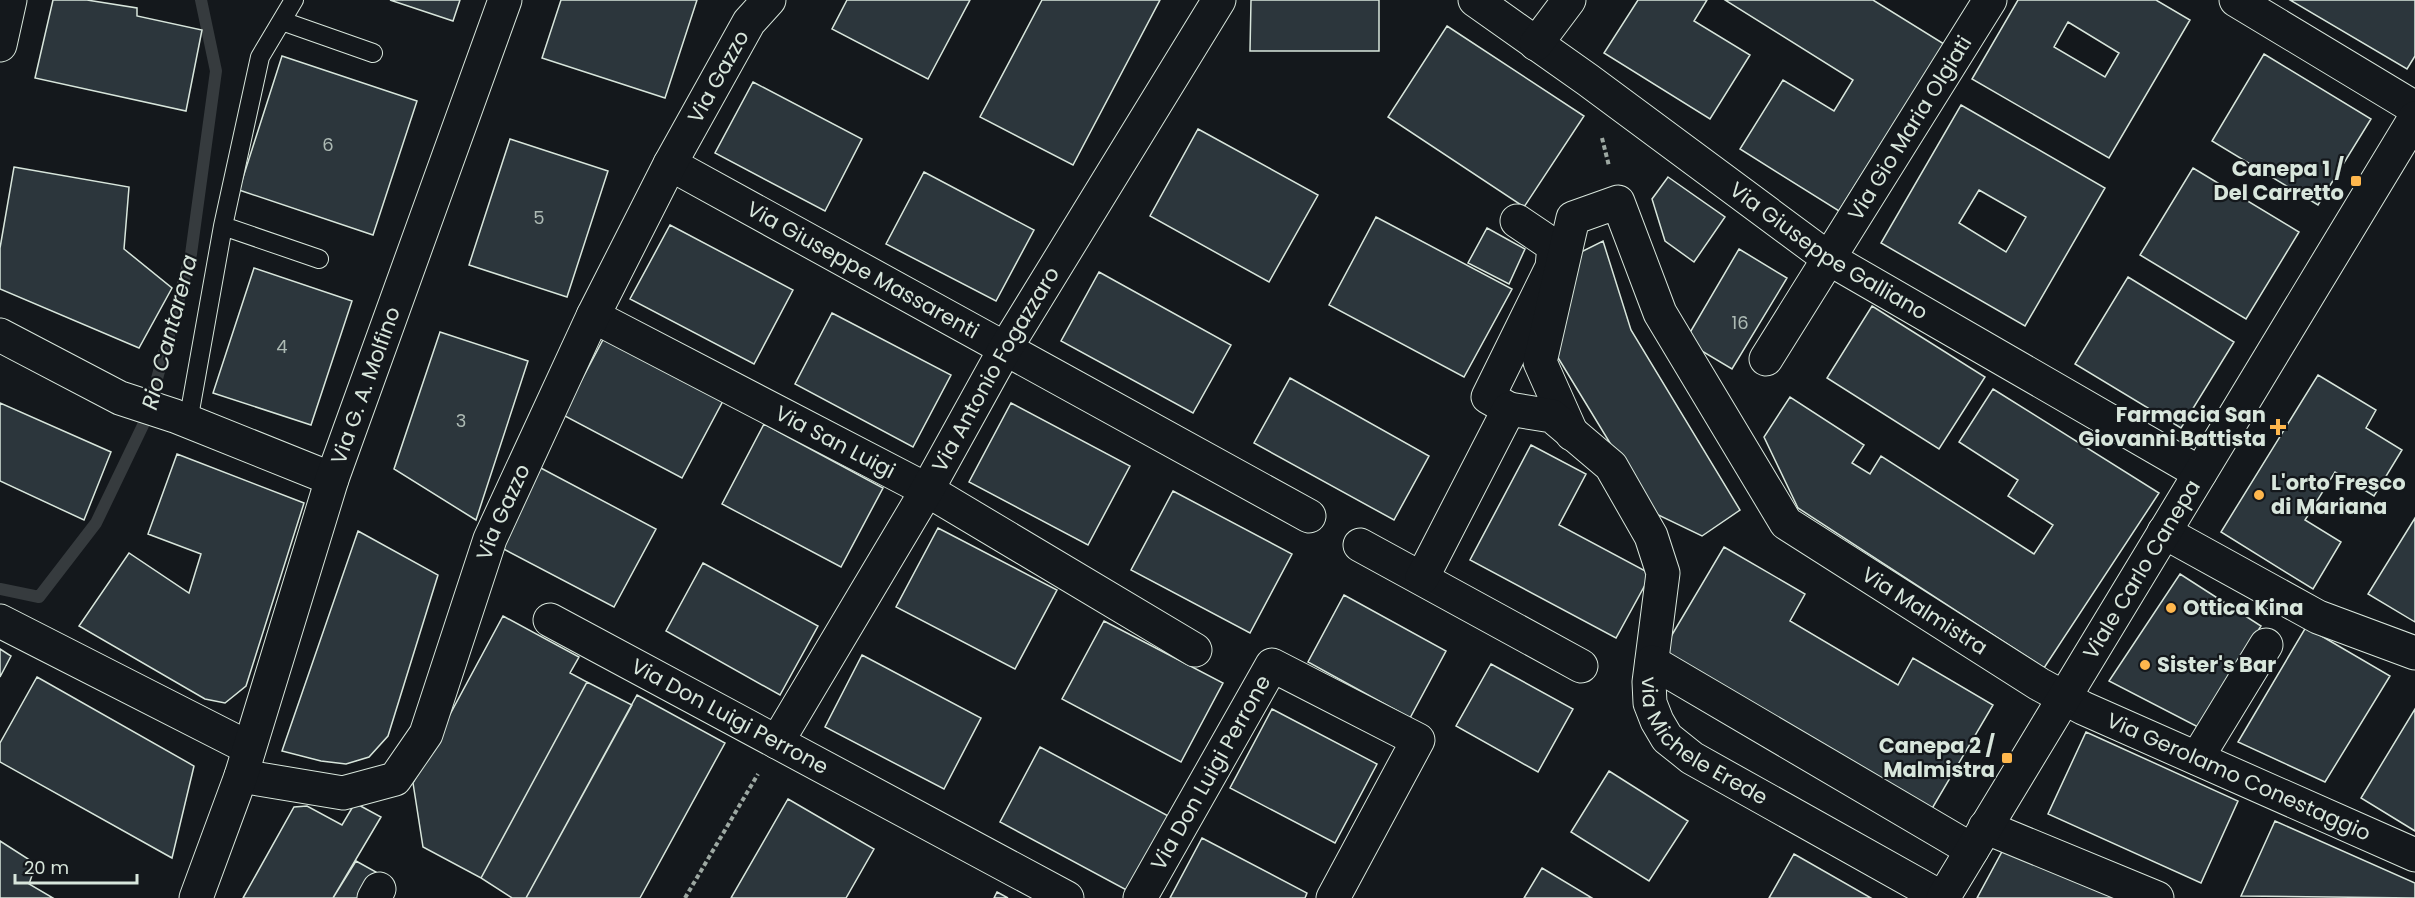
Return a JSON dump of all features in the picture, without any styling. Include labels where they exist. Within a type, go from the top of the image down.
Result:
[{"type":"street","points":[[0,45],[10,0]]},
{"type":"street","name":"Via G. A. Molfino","points":[[245,762],[332,479],[506,0]]},
{"type":"street","name":"Via Gazzo","points":[[0,621],[245,762],[343,794],[395,779],[426,734],[490,539],[593,316],[670,164],[749,22],[769,0]]},
{"type":"street","name":"Via Antonio Fogazzaro","points":[[777,742],[927,490],[1005,349],[1219,0]]},
{"type":"street","name":"Via Giuseppe Galliano","points":[[1475,0],[1828,258],[2200,473]]},
{"type":"street","points":[[1536,44],[1569,0]]},
{"type":"street","name":"Via Gio Maria Olgiati","points":[[1766,359],[1990,0]]},
{"type":"street","points":[[2236,0],[2415,108]]},
{"type":"street","name":"Viale Carlo Canepa","points":[[1942,898],[2415,118]]},
{"type":"street","name":"Via Giuseppe Massarenti","points":[[670,164],[1308,516]]},
{"type":"street","name":"via Michele Erede","points":[[1572,434],[1540,362],[1573,218],[1618,202],[1660,313],[1786,523]]},
{"type":"street","points":[[1422,578],[1509,409],[1488,397],[1552,267],[1554,246],[1517,221]]},
{"type":"street","name":"Via San Luigi","points":[[593,316],[927,490],[1195,650]]},
{"type":"street","points":[[0,335],[120,398],[181,419],[332,479]]},
{"type":"street","name":"via Michele Erede","points":[[1509,409],[1552,416],[1611,466],[1651,537],[1663,573],[1649,693],[1656,721],[1675,745],[1707,767],[1942,898]]},
{"type":"street","name":"Via Malmistra","points":[[1786,523],[2064,698]]},
{"type":"street","points":[[2164,532],[2318,617],[2415,653]]},
{"type":"street","points":[[1360,544],[1581,666]]},
{"type":"street","name":"Via Don Luigi Perrone","points":[[550,620],[1066,898]]},
{"type":"street","points":[[2197,758],[2266,645]]},
{"type":"street","points":[[1652,662],[1978,839],[2157,898]]},
{"type":"street","name":"Via Don Luigi Perrone","points":[[1140,898],[1272,665],[1418,740],[1333,898]]},
{"type":"street","name":"Via Gerolamo Conestaggio","points":[[2064,698],[2415,855]]},
{"type":"street","points":[[196,898],[245,762]]},
{"type":"lane","points":[[181,419],[260,57],[294,0]]},
{"type":"lane","points":[[282,21],[373,53]]},
{"type":"lane","points":[[224,226],[319,259]]},
{"type":"path","points":[[685,898],[777,742]]},
{"type":"building","points":[[53,0],[87,0],[137,8],[137,16],[202,30],[186,111],[35,78]]},
{"type":"building","points":[[390,0],[460,0],[453,21]]},
{"type":"building","points":[[561,0],[697,0],[665,98],[542,58]]},
{"type":"building","points":[[847,0],[970,0],[928,79],[832,29]]},
{"type":"building","points":[[1042,0],[1160,0],[1073,165],[980,117]]},
{"type":"building","points":[[1251,0],[1379,0],[1379,51],[1250,51]]},
{"type":"building","points":[[1638,0],[1707,0],[1694,21],[1750,55],[1710,119],[1604,53]]},
{"type":"building","points":[[1725,0],[1873,0],[1944,44],[1839,211],[1740,149],[1783,80],[1834,111],[1853,80]]},
{"type":"building","points":[[2018,0],[2156,0],[2190,20],[2109,158],[1972,79]],"holes":[[[2068,22],[2119,53],[2105,77],[2054,47]]]},
{"type":"building","points":[[2290,0],[2415,0],[2415,56],[2407,69]]},
{"type":"building","points":[[1447,26],[1584,116],[1524,207],[1388,117]]},
{"type":"building","points":[[2264,54],[2371,119],[2318,205],[2212,141]]},
{"type":"building","points":[[282,56],[417,101],[373,235],[239,190]]},
{"type":"building","points":[[753,82],[862,139],[825,211],[715,153]]},
{"type":"building","points":[[1961,105],[2105,188],[2025,326],[1881,243]],"holes":[[[1979,190],[2026,217],[2006,252],[1959,223]]]},
{"type":"building","points":[[1198,129],[1318,195],[1269,282],[1150,216]]},
{"type":"building","points":[[510,139],[608,171],[567,297],[469,265]]},
{"type":"building","points":[[14,167],[129,187],[124,249],[172,288],[139,348],[0,289],[0,248]]},
{"type":"building","points":[[2193,168],[2299,232],[2246,319],[2140,255]]},
{"type":"building","points":[[924,172],[1034,230],[996,301],[886,244]]},
{"type":"building","points":[[1668,177],[1725,217],[1694,262],[1665,241],[1652,199]]},
{"type":"building","points":[[1376,217],[1512,289],[1464,377],[1329,305]]},
{"type":"building","points":[[670,225],[793,290],[754,364],[630,299]]},
{"type":"building","points":[[1487,228],[1525,249],[1509,284],[1468,263]]},
{"type":"building","points":[[1603,241],[1631,330],[1740,510],[1702,536],[1652,512],[1557,356],[1581,252]]},
{"type":"building","points":[[1739,249],[1787,278],[1732,369],[1685,341]]},
{"type":"building","points":[[254,268],[352,301],[311,425],[213,393]]},
{"type":"building","points":[[1099,272],[1231,345],[1193,413],[1061,341]]},
{"type":"building","points":[[2128,277],[2234,342],[2181,428],[2075,364]]},
{"type":"building","points":[[1872,306],[1985,377],[1939,449],[1827,378]]},
{"type":"building","points":[[832,313],[951,375],[913,447],[795,384]]},
{"type":"building","points":[[440,332],[528,361],[476,520],[394,469]]},
{"type":"building","points":[[605,336],[724,399],[682,478],[563,415]]},
{"type":"building","points":[[2318,375],[2376,410],[2366,428],[2402,450],[2374,496],[2335,472],[2305,520],[2341,542],[2313,589],[2221,532]]},
{"type":"building","points":[[1290,378],[1429,456],[1394,520],[1254,443]]},
{"type":"building","points":[[1993,389],[2159,493],[2044,668],[1798,508],[1764,437],[1790,397],[1864,445],[1852,463],[1870,474],[1881,456],[2034,554],[2053,525],[2008,496],[2018,480],[1959,442]]},
{"type":"building","points":[[0,403],[111,452],[84,520],[0,481]]},
{"type":"building","points":[[1011,403],[1130,466],[1088,545],[969,482]]},
{"type":"building","points":[[764,424],[883,488],[841,567],[722,504]]},
{"type":"building","points":[[1531,445],[1586,474],[1559,525],[1651,574],[1616,638],[1470,560]]},
{"type":"building","points":[[177,454],[304,503],[246,686],[225,703],[205,699],[79,626],[129,553],[189,593],[201,554],[148,534]]},
{"type":"building","points":[[537,466],[656,529],[614,607],[496,545]]},
{"type":"building","points":[[1173,491],[1292,554],[1250,633],[1131,570]]},
{"type":"building","points":[[2415,518],[2415,622],[2368,594]]},
{"type":"building","points":[[938,528],[1057,590],[1015,669],[896,607]]},
{"type":"building","points":[[358,531],[438,575],[388,736],[369,757],[346,764],[321,761],[282,751]]},
{"type":"building","points":[[1724,547],[1805,594],[1790,621],[1898,685],[1913,658],[1993,705],[1930,812],[1660,655]]},
{"type":"building","points":[[703,563],[818,626],[780,695],[666,631]]},
{"type":"building","points":[[2180,574],[2261,626],[2198,727],[2109,681]]},
{"type":"building","points":[[1344,595],[1446,651],[1410,718],[1308,662]]},
{"type":"building","points":[[503,616],[579,657],[570,673],[587,682],[481,878],[423,847],[413,783]]},
{"type":"building","points":[[1104,621],[1223,683],[1181,762],[1062,699]]},
{"type":"building","points":[[2306,627],[2390,676],[2325,782],[2238,742]]},
{"type":"building","points":[[0,649],[11,656],[0,677]]},
{"type":"building","points":[[862,655],[981,718],[944,789],[825,727]]},
{"type":"building","points":[[1491,664],[1573,709],[1538,772],[1456,726]]},
{"type":"building","points":[[37,677],[194,766],[172,858],[0,762],[0,743]]},
{"type":"building","points":[[587,682],[632,705],[526,898],[512,898],[481,878]]},
{"type":"building","points":[[637,695],[725,743],[640,898],[526,898]]},
{"type":"building","points":[[1272,709],[1377,764],[1335,843],[1230,788]]},
{"type":"building","points":[[2415,709],[2415,831],[2361,798]]},
{"type":"building","points":[[2086,732],[2238,801],[2201,883],[2048,814]]},
{"type":"building","points":[[1040,747],[1172,818],[1132,893],[1000,822]]},
{"type":"building","points":[[1609,771],[1688,821],[1649,881],[1571,832]]},
{"type":"building","points":[[788,799],[874,849],[846,898],[731,898]]},
{"type":"building","points":[[355,803],[381,817],[333,898],[243,898],[294,807],[307,806],[342,825]]},
{"type":"building","points":[[2275,821],[2415,883],[2415,898],[2241,896]]},
{"type":"building","points":[[1202,838],[1307,893],[1305,898],[1170,898]]},
{"type":"building","points":[[0,841],[36,864],[29,884],[53,898],[0,898]]},
{"type":"building","points":[[2004,848],[2117,898],[1977,898]]},
{"type":"building","points":[[1794,854],[1871,898],[1769,898]]},
{"type":"building","points":[[356,861],[376,872],[363,898],[333,898]]},
{"type":"building","points":[[1542,868],[1592,898],[1524,898]]},
{"type":"building","points":[[997,892],[1008,898],[994,898]]},
{"type":"waterway","name":"Rio Cantarena","points":[[0,589],[39,597],[96,523],[146,419],[191,254],[216,71],[201,0]]},
{"type":"place","name":"Canepa 1 / Del Carretto","points":[[2356,181]]},
{"type":"place","name":"Farmacia San Giovanni Battista","points":[[2278,427]]},
{"type":"place","name":"L'orto Fresco di Mariana","points":[[2259,495]]},
{"type":"place","name":"Ottica Kina","points":[[2171,608]]},
{"type":"place","name":"Sister's Bar","points":[[2145,665]]},
{"type":"place","name":"Canepa 2 / Malmistra","points":[[2007,758]]}]
